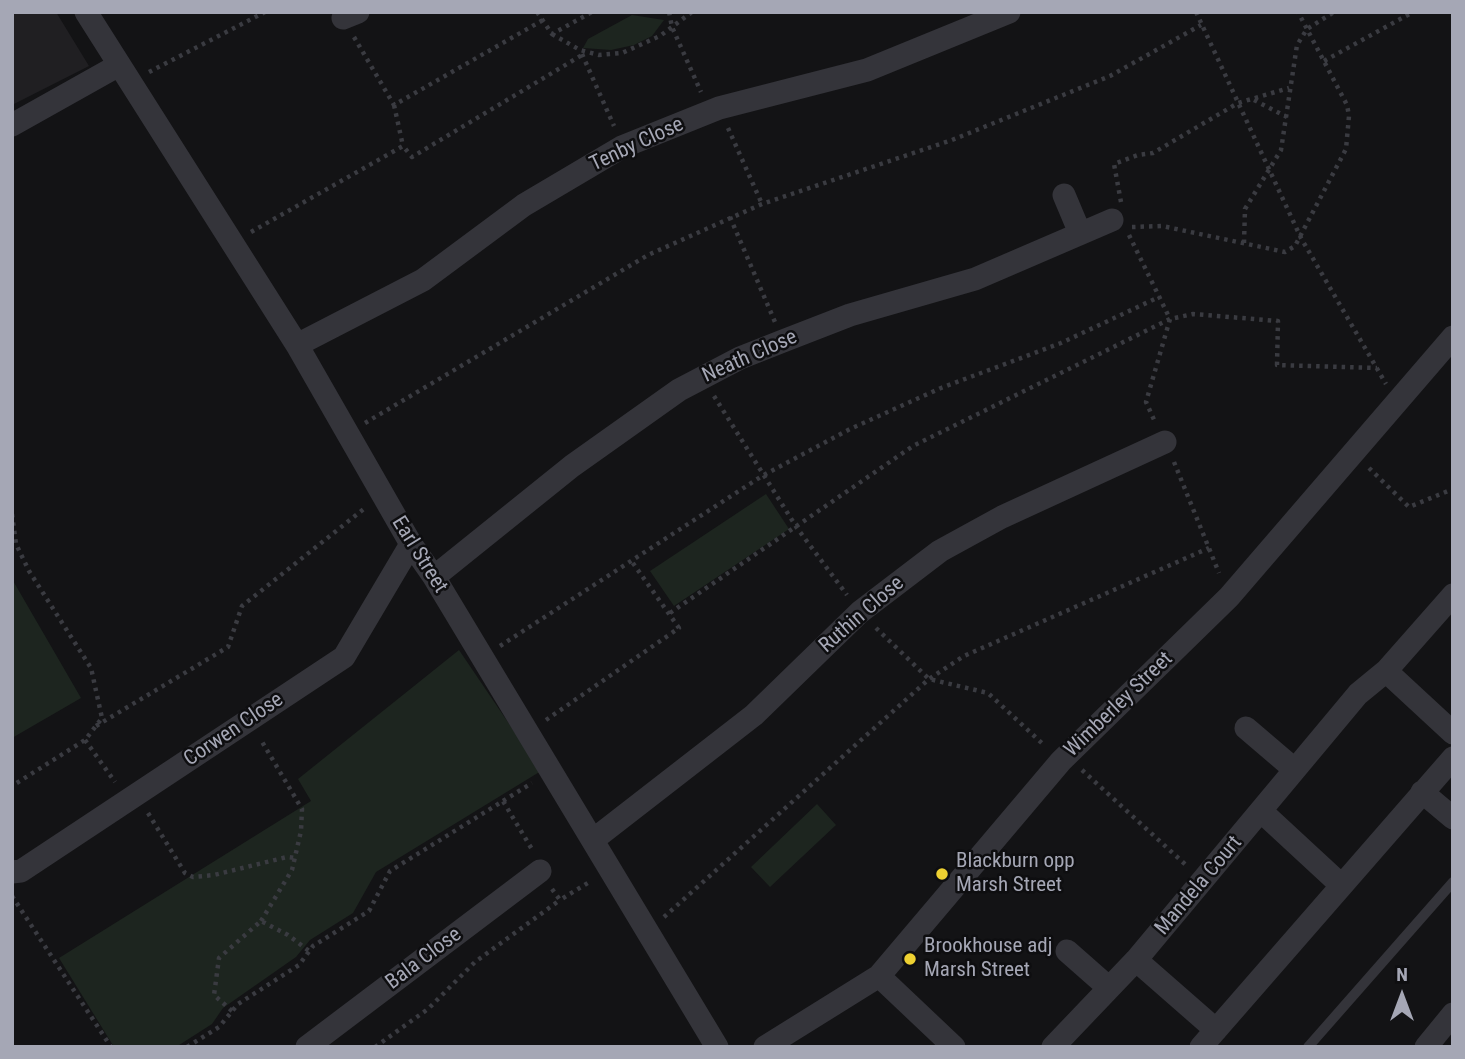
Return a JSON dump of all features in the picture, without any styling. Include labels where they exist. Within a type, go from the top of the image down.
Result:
[{"type":"street","name":"Earl Street","points":[[86,12],[297,345],[411,544],[435,577],[717,1047]]},
{"type":"street","name":"Tenby Close","points":[[297,345],[422,280],[524,205],[622,147],[714,110],[867,70],[1009,12]]},
{"type":"street","points":[[12,125],[124,74]]},
{"type":"street","points":[[1064,195],[1080,233]]},
{"type":"street","name":"Neath Close","points":[[435,577],[583,458],[679,390],[703,377],[850,315],[975,279],[1112,220]]},
{"type":"street","name":"Wimberley Street","points":[[765,1047],[878,976],[1064,758],[1229,597],[1453,337]]},
{"type":"street","name":"Ruthin Close","points":[[593,840],[754,715],[860,612],[950,545],[1002,517],[1165,442]]},
{"type":"street","name":"Corwen Close","points":[[12,872],[21,871],[344,657],[411,544]]},
{"type":"street","name":"Mandela Court","points":[[1053,1047],[1136,960],[1358,694],[1386,671],[1453,595]]},
{"type":"street","points":[[1386,671],[1453,733]]},
{"type":"street","points":[[1246,728],[1294,769]]},
{"type":"street","points":[[1136,960],[1208,1038],[1453,758]]},
{"type":"street","points":[[1422,792],[1453,818]]},
{"type":"street","points":[[1261,811],[1341,885]]},
{"type":"street","name":"Bala Close","points":[[307,1047],[540,870]]},
{"type":"street","points":[[1067,951],[1110,988]]},
{"type":"street","points":[[878,976],[954,1047]]},
{"type":"street","points":[[1437,1043],[1453,1014]]},
{"type":"lane","points":[[1308,1047],[1453,882]]},
{"type":"path","points":[[124,74],[265,12]]},
{"type":"path","points":[[537,12],[552,34],[581,52],[599,55],[622,53],[660,36],[692,12]]},
{"type":"path","points":[[552,34],[592,12]]},
{"type":"path","points":[[669,12],[672,27],[762,204]]},
{"type":"path","points":[[1196,12],[1301,238],[1397,402]]},
{"type":"path","points":[[1229,597],[1146,402],[1170,319],[1126,228],[1162,226],[1285,252],[1295,246],[1336,171],[1348,133],[1347,105],[1298,12]]},
{"type":"path","points":[[1244,243],[1245,209],[1282,150],[1293,57],[1307,29],[1334,12]]},
{"type":"path","points":[[1324,61],[1413,12]]},
{"type":"path","points":[[350,15],[394,105],[402,146],[412,157],[581,52]]},
{"type":"path","points":[[394,105],[543,20]]},
{"type":"path","points":[[346,434],[637,261],[762,204],[953,140],[1110,76],[1201,25]]},
{"type":"path","points":[[581,52],[622,147]]},
{"type":"path","points":[[1112,220],[1123,199],[1114,164],[1153,153],[1238,103],[1290,88]]},
{"type":"path","points":[[1253,99],[1287,117]]},
{"type":"path","points":[[232,243],[402,146]]},
{"type":"path","points":[[730,217],[783,341]]},
{"type":"path","points":[[483,657],[630,559],[762,476],[850,429],[941,388],[1061,343],[1159,297]]},
{"type":"path","points":[[670,614],[913,446],[1170,319],[1193,314],[1278,321],[1277,365],[1377,368]]},
{"type":"path","points":[[703,377],[762,476],[860,612],[929,679],[988,693],[1203,881]]},
{"type":"path","points":[[1353,453],[1409,507],[1453,489]]},
{"type":"path","points":[[96,726],[228,647],[242,607],[382,495]]},
{"type":"path","points":[[12,514],[16,544],[29,571],[91,668],[102,718],[85,740],[12,786]]},
{"type":"path","points":[[648,932],[929,679],[964,656],[1209,548]]},
{"type":"path","points":[[528,732],[679,628],[630,559]]},
{"type":"path","points":[[232,1011],[214,995],[219,958],[261,921],[292,870],[301,831],[302,808],[249,720]]},
{"type":"path","points":[[85,740],[132,797],[185,873],[193,877],[215,875],[287,857],[295,858]]},
{"type":"path","points":[[187,1047],[219,1027],[232,1011],[299,965],[309,951],[369,911],[390,871],[551,772]]},
{"type":"path","points":[[503,801],[541,864],[540,870],[559,901]]},
{"type":"path","points":[[375,1047],[428,1009],[475,962],[559,901],[610,869]]},
{"type":"path","points":[[12,896],[111,1047]]},
{"type":"path","points":[[261,921],[288,934],[309,951]]},
{"type":"shaded area","points":[[12,12],[56,12],[89,66],[12,105]]},
{"type":"shaded area","points":[[632,15],[664,20],[652,36],[634,45],[611,50],[583,48],[588,39]]},
{"type":"shaded area","points":[[766,494],[789,529],[674,606],[650,571]]},
{"type":"shaded area","points":[[12,579],[81,698],[12,738]]},
{"type":"shaded area","points":[[459,650],[541,771],[376,872],[353,913],[310,940],[296,957],[223,1008],[212,1024],[176,1047],[114,1047],[59,958],[311,801],[298,779]]},
{"type":"shaded area","points":[[817,804],[836,825],[770,887],[751,867]]},
{"type":"place","name":"Blackburn opp Marsh Street","points":[[942,874]]},
{"type":"place","name":"Brookhouse adj Marsh Street","points":[[910,959]]}]
